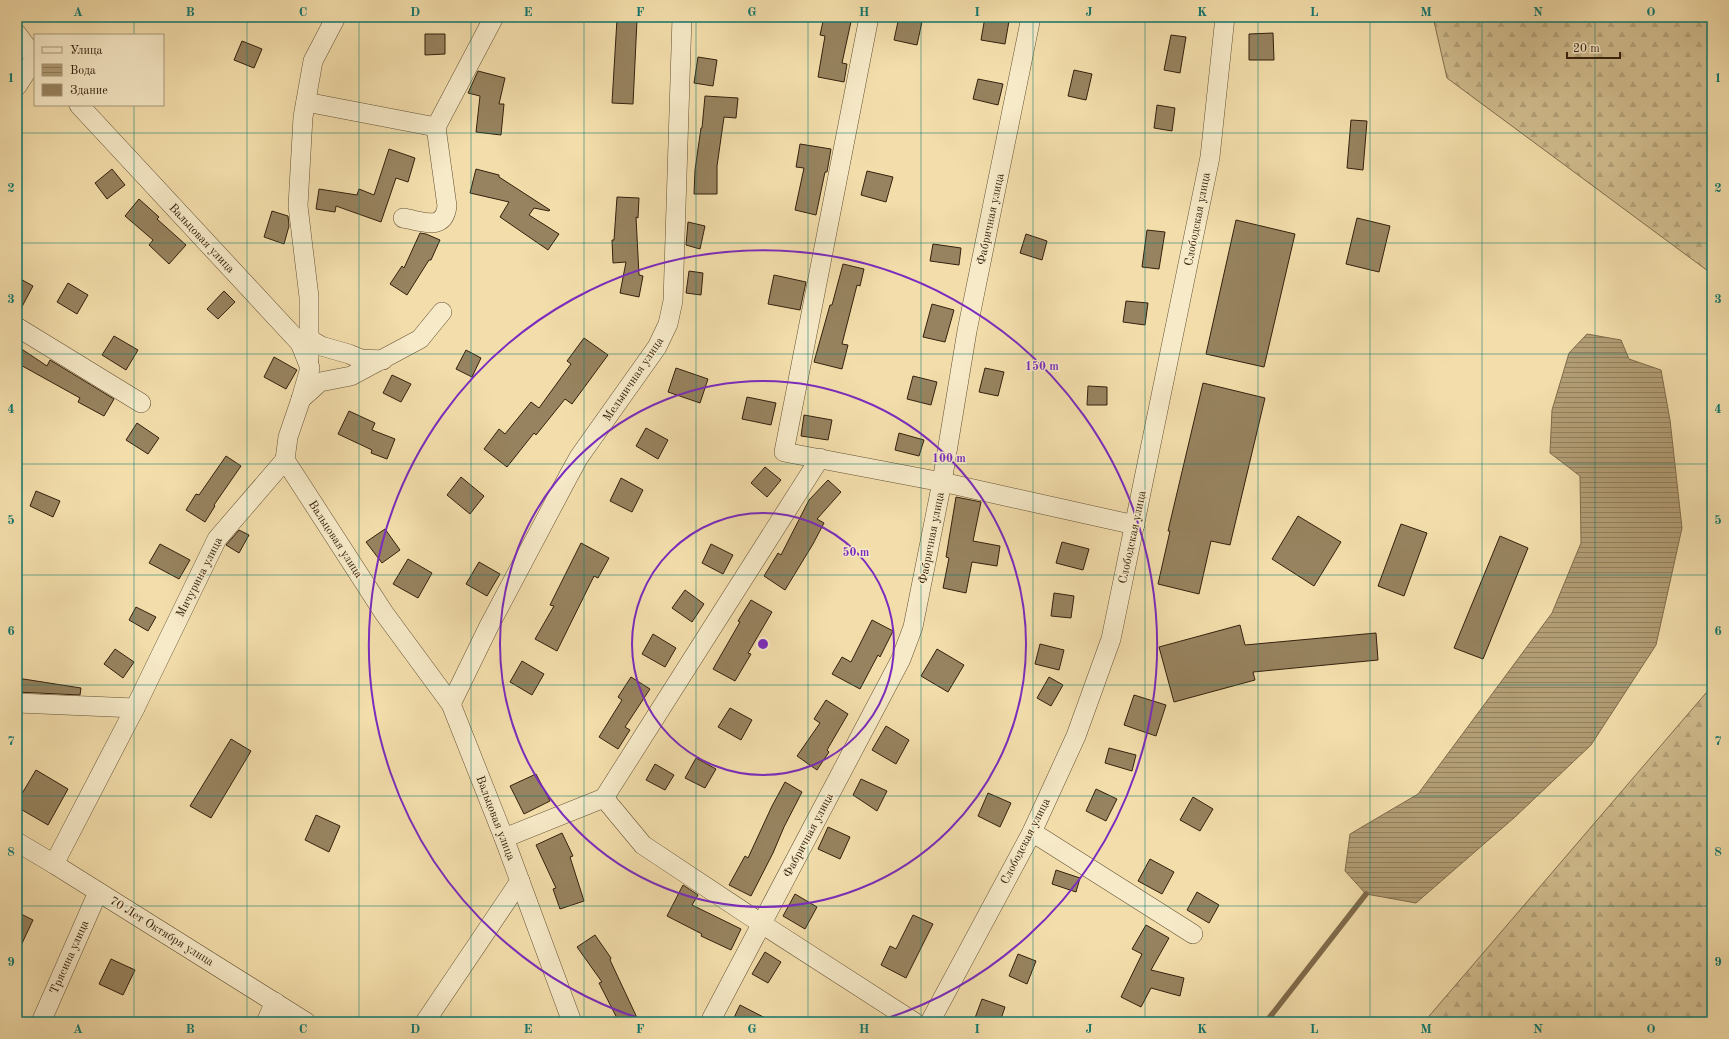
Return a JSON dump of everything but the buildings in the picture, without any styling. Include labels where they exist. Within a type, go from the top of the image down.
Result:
[{"type":"street","points":[[285,460],[288,437],[310,368],[308,297],[298,206],[303,117],[313,61],[336,17]]},
{"type":"street","points":[[403,218],[436,223],[442,220],[446,214],[447,206],[436,127],[494,17]]},
{"type":"street","name":"Мельничная улица","points":[[451,704],[489,626],[569,474],[579,457],[656,347],[668,324],[673,301],[682,17]]},
{"type":"street","points":[[869,17],[784,452],[942,482],[1135,525]]},
{"type":"street","name":"Фабричная улица","points":[[712,1018],[901,659],[913,628],[942,482],[967,331],[1031,17]]},
{"type":"street","name":"Слободская улица","points":[[930,1022],[1032,832],[1076,736],[1111,639],[1210,157],[1225,17]]},
{"type":"street","points":[[17,34],[34,57]]},
{"type":"street","points":[[17,86],[34,60]]},
{"type":"street","points":[[306,102],[436,127]]},
{"type":"street","name":"Вальцовая улица","points":[[80,106],[300,343],[310,368]]},
{"type":"street","points":[[301,399],[320,382],[351,376],[420,339],[442,312]]},
{"type":"street","points":[[17,327],[141,403]]},
{"type":"street","points":[[309,339],[321,346],[361,359],[382,360]]},
{"type":"street","points":[[504,838],[604,798],[820,458]]},
{"type":"street","name":"Вальцовая улица","points":[[285,460],[384,613],[451,704],[504,838],[572,1022]]},
{"type":"street","name":"Мичурина улица","points":[[54,864],[135,708],[217,539],[285,460]]},
{"type":"street","points":[[17,703],[135,708]]},
{"type":"street","points":[[604,798],[643,845],[914,1022]]},
{"type":"street","points":[[1032,832],[1193,934]]},
{"type":"street","name":"70 Лет Октября улица","points":[[17,842],[306,1022]]},
{"type":"street","points":[[425,1022],[520,881]]},
{"type":"street","name":"Трясина улица","points":[[41,1022],[98,892]]},
{"type":"street","points":[[266,1022],[275,1002]]},
{"type":"green space","points":[[1433,17],[1712,17],[1712,274],[1447,78]]},
{"type":"green space","points":[[1712,686],[1712,1022],[1424,1022]]},
{"type":"water","points":[[1587,334],[1621,340],[1629,359],[1661,370],[1670,420],[1682,528],[1656,645],[1591,745],[1515,817],[1416,903],[1366,894],[1345,871],[1350,834],[1418,794],[1552,613],[1581,543],[1580,476],[1550,453],[1552,410],[1569,353]]},
{"type":"waterway","points":[[1266,1022],[1366,894]]}]
